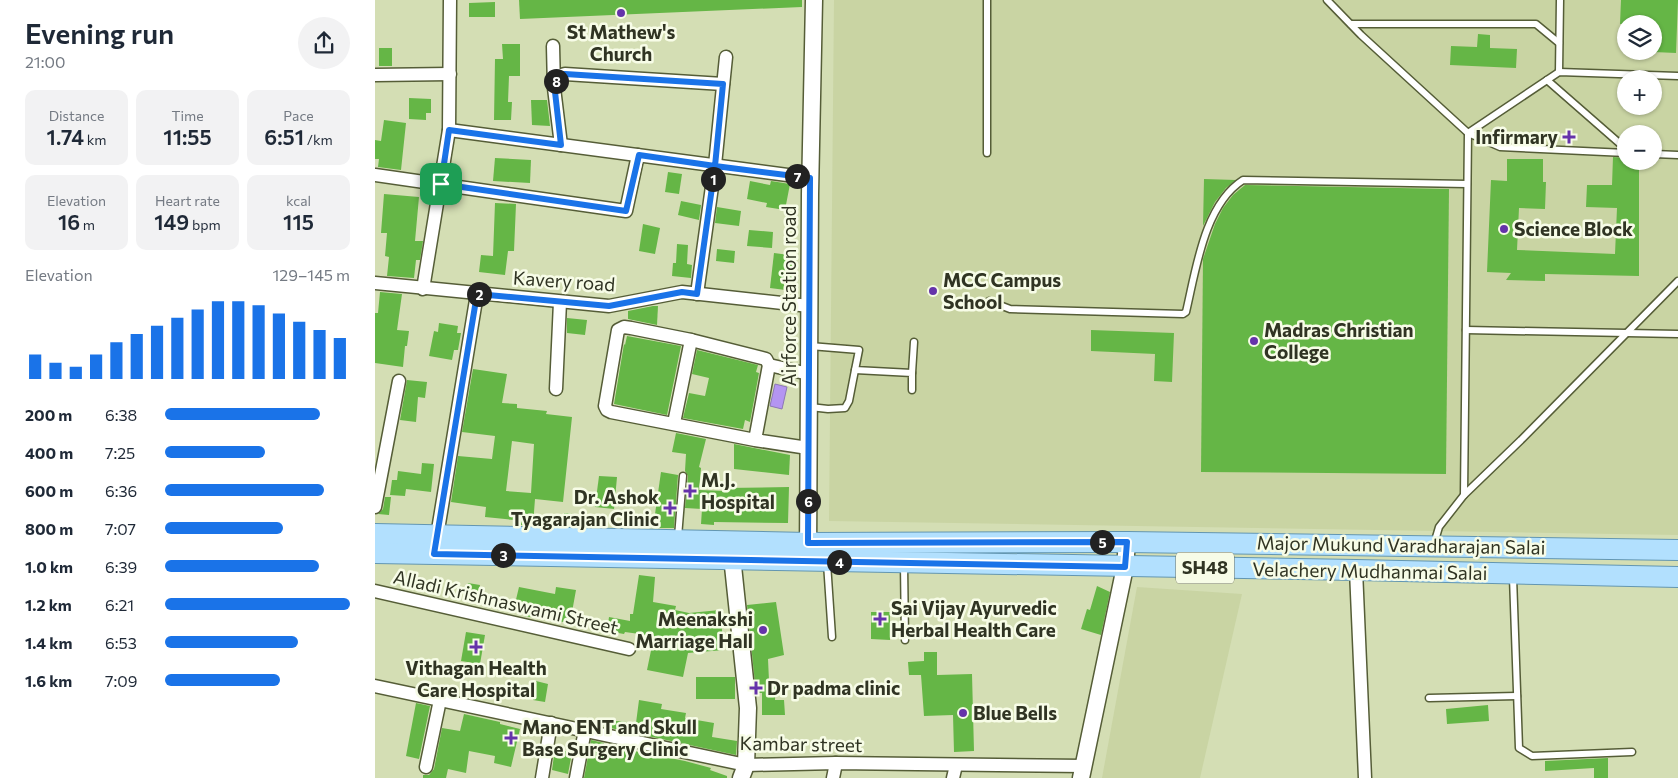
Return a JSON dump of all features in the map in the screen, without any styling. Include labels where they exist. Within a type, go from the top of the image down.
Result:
[{"type":"main road","name":"SH48","points":[[375,540],[435,545],[731,551]]},
{"type":"main road","name":"SH48","points":[[435,545],[678,541],[731,551]]},
{"type":"main road","name":"Major Mukund Varadharajan Salai","points":[[814,555],[1127,542],[1678,550]]},
{"type":"main road","name":"Velachery Mudhanmai Salai","points":[[731,551],[814,555],[904,563],[1678,577]]},
{"type":"street","points":[[423,288],[449,130],[450,0]]},
{"type":"street","name":"Airforce Station road","points":[[814,0],[810,178],[808,448],[814,555]]},
{"type":"street","points":[[553,46],[554,83],[561,145]]},
{"type":"street","points":[[697,294],[715,166],[726,57]]},
{"type":"street","points":[[375,75],[450,74]]},
{"type":"street","points":[[554,83],[558,76],[565,74],[723,84]]},
{"type":"street","points":[[449,130],[810,178]]},
{"type":"street","points":[[375,175],[626,211],[639,155]]},
{"type":"street","name":"Kavery road","points":[[375,283],[609,306],[682,292],[809,306]]},
{"type":"street","points":[[435,545],[477,294]]},
{"type":"street","points":[[556,389],[560,302]]},
{"type":"street","points":[[755,440],[769,365],[766,359],[691,340],[624,327],[618,330],[605,406],[607,410],[755,440],[808,448]]},
{"type":"street","points":[[674,424],[691,340]]},
{"type":"street","points":[[769,365],[809,374]]},
{"type":"street","points":[[375,508],[399,381]]},
{"type":"street","points":[[1083,772],[1125,567],[1127,542]]},
{"type":"street","points":[[731,551],[748,708],[743,771]]},
{"type":"street","points":[[1356,570],[1365,778]]},
{"type":"street","name":"Alladi Krishnaswami Street","points":[[375,591],[629,649]]},
{"type":"street","name":"Kambar street","points":[[375,686],[585,730],[743,771],[836,763],[956,765],[1083,772]]},
{"type":"street","points":[[426,766],[440,700]]},
{"type":"street","points":[[542,778],[551,723]]},
{"type":"street","points":[[576,778],[585,730]]},
{"type":"street","points":[[833,778],[836,763]]},
{"type":"street","points":[[953,778],[956,765]]},
{"type":"lane","points":[[987,0],[987,153]]},
{"type":"lane","points":[[1327,0],[1468,133],[1500,147],[1617,151]]},
{"type":"lane","points":[[1559,72],[1560,0]]},
{"type":"lane","points":[[1351,24],[1536,24],[1559,43]]},
{"type":"lane","points":[[1468,133],[1559,72],[1678,76]]},
{"type":"lane","points":[[1547,80],[1617,143]]},
{"type":"lane","points":[[1464,495],[1468,133]]},
{"type":"lane","points":[[1662,154],[1678,155]]},
{"type":"lane","points":[[989,301],[1010,310],[1183,314],[1203,237],[1225,196],[1232,187],[1243,180],[1467,184]]},
{"type":"lane","points":[[1433,545],[1439,527],[1464,495],[1678,281]]},
{"type":"lane","points":[[1466,330],[1678,334]]},
{"type":"lane","points":[[912,390],[914,342]]},
{"type":"lane","points":[[809,346],[859,350],[849,401],[845,408],[828,409],[809,406]]},
{"type":"lane","points":[[855,370],[912,373]]},
{"type":"lane","points":[[678,541],[683,476]]},
{"type":"lane","points":[[814,555],[832,637]]},
{"type":"lane","points":[[904,563],[905,640]]},
{"type":"lane","points":[[1513,573],[1519,748],[1532,756],[1632,752]]},
{"type":"lane","points":[[1429,698],[1517,696]]},
{"type":"shaded area","name":"Madras Christian College","points":[[834,0],[1678,0],[1678,535],[829,521]]},
{"type":"shaded area","points":[[775,384],[787,387],[782,409],[770,406]]},
{"type":"shaded area","points":[[1137,587],[1242,594],[1200,778],[1102,778]]},
{"type":"building","name":"St Mathew's Church","points":[[519,0],[802,0],[802,7],[520,19]]},
{"type":"building","points":[[1621,0],[1678,0],[1676,53],[1662,52],[1662,15],[1620,15]]},
{"type":"building","points":[[495,2],[495,17],[469,17],[469,3]]},
{"type":"building","points":[[1478,34],[1490,35],[1490,48],[1517,49],[1516,68],[1450,65],[1451,46],[1477,47]]},
{"type":"building","points":[[502,44],[520,44],[520,76],[509,76],[508,102],[512,102],[511,120],[494,120],[495,59],[503,59]]},
{"type":"building","points":[[379,48],[392,48],[392,66],[379,66]]},
{"type":"building","points":[[409,98],[431,99],[431,113],[426,113],[426,120],[409,119]]},
{"type":"building","points":[[531,100],[547,100],[550,126],[532,125]]},
{"type":"building","points":[[384,120],[406,123],[401,170],[378,167],[379,159],[375,159],[375,140],[381,141]]},
{"type":"building","name":"Science Block","points":[[1613,157],[1617,157],[1617,170],[1639,170],[1639,276],[1545,274],[1545,281],[1506,280],[1511,273],[1487,272],[1491,180],[1507,181],[1507,159],[1543,159],[1543,182],[1546,182],[1545,209],[1519,208],[1517,250],[1615,254],[1617,208],[1586,207],[1587,185],[1612,185]]},
{"type":"building","points":[[495,158],[531,160],[530,183],[493,181]]},
{"type":"building","points":[[668,172],[682,174],[679,194],[665,192]]},
{"type":"building","points":[[1204,179],[1236,180],[1226,188],[1215,202],[1203,226]]},
{"type":"building","points":[[750,181],[770,185],[771,181],[790,184],[785,210],[766,207],[767,203],[747,199]]},
{"type":"building","points":[[1245,185],[1449,189],[1446,474],[1201,472],[1203,259],[1215,224],[1223,208],[1233,195]]},
{"type":"building","points":[[384,194],[419,197],[415,241],[423,241],[420,260],[416,260],[414,278],[387,276],[389,257],[385,256],[387,233],[381,233]]},
{"type":"building","points":[[681,201],[701,205],[699,220],[678,215]]},
{"type":"building","points":[[495,203],[516,204],[514,251],[508,251],[505,275],[479,272],[481,255],[493,256]]},
{"type":"building","points":[[717,207],[741,211],[739,226],[715,223]]},
{"type":"building","points":[[643,224],[660,228],[655,254],[639,251]]},
{"type":"building","points":[[749,230],[773,232],[772,248],[747,246]]},
{"type":"building","points":[[677,244],[688,245],[687,264],[692,265],[691,278],[672,276],[673,263],[676,263]]},
{"type":"building","points":[[717,249],[735,251],[734,263],[716,261]]},
{"type":"building","points":[[774,253],[797,256],[793,291],[770,288]]},
{"type":"building","points":[[380,292],[402,294],[397,330],[409,331],[403,367],[375,363],[375,313],[378,313]]},
{"type":"building","points":[[658,306],[657,325],[628,319],[628,311]]},
{"type":"building","points":[[567,318],[587,320],[585,335],[567,333]]},
{"type":"building","points":[[439,323],[458,326],[457,333],[461,333],[458,350],[454,350],[452,360],[429,356],[434,331],[438,332]]},
{"type":"building","points":[[1091,330],[1174,333],[1172,382],[1154,381],[1155,354],[1091,351]]},
{"type":"building","points":[[627,336],[681,346],[667,415],[614,404]]},
{"type":"building","points":[[697,350],[758,365],[756,372],[759,373],[750,422],[745,420],[743,429],[683,418],[689,393],[705,396],[709,378],[692,374]]},
{"type":"building","points":[[473,369],[507,374],[502,403],[517,404],[517,408],[547,411],[546,414],[572,417],[563,502],[535,499],[533,525],[514,525],[514,520],[485,517],[486,507],[451,502],[458,456],[492,459],[495,436],[462,432]],"holes":[[[512,441],[534,444],[531,493],[506,491]]]},
{"type":"building","points":[[407,380],[427,382],[425,398],[418,397],[416,422],[400,420]]},
{"type":"building","points":[[676,433],[706,439],[699,467],[701,468],[699,490],[725,491],[725,488],[789,487],[788,523],[714,522],[714,525],[701,524],[702,509],[685,508],[688,476],[685,471],[686,454],[672,452]]},
{"type":"building","points":[[734,444],[790,455],[789,475],[734,469]]},
{"type":"building","points":[[422,463],[434,464],[431,492],[406,489],[405,496],[390,495],[392,480],[397,480],[398,471],[421,474]]},
{"type":"building","points":[[661,472],[678,475],[674,528],[653,528]]},
{"type":"building","points":[[599,476],[617,477],[614,509],[595,507]]},
{"type":"building","points":[[385,497],[391,497],[389,515],[378,514],[383,509]]},
{"type":"building","points":[[564,513],[581,515],[580,526],[563,526]]},
{"type":"building","points":[[639,575],[655,577],[653,602],[676,606],[675,610],[689,613],[720,610],[724,650],[688,653],[683,677],[647,670],[654,636],[607,631],[609,617],[630,621],[630,614],[633,614]]},
{"type":"building","points":[[468,583],[480,585],[477,601],[465,599]]},
{"type":"building","points":[[1097,586],[1110,592],[1101,635],[1081,629],[1087,609],[1090,610]]},
{"type":"building","points":[[519,587],[555,594],[556,587],[576,590],[570,623],[524,616],[525,610],[514,608]]},
{"type":"building","name":"Meenakshi Marriage Hall","points":[[776,602],[784,655],[768,659],[769,681],[776,681],[775,700],[784,700],[785,715],[762,715],[762,693],[756,693],[747,605]]},
{"type":"building","points":[[871,612],[890,612],[890,640],[871,639]]},
{"type":"building","points":[[466,632],[485,635],[480,664],[461,661]]},
{"type":"building","points":[[924,652],[937,652],[937,675],[972,674],[974,751],[954,752],[953,715],[924,716],[921,675],[909,675],[908,662],[924,661]]},
{"type":"building","points":[[696,677],[735,677],[735,699],[696,699]]},
{"type":"building","points":[[536,681],[548,684],[545,702],[533,700]]},
{"type":"building","points":[[639,700],[662,704],[661,709],[686,713],[685,718],[714,723],[712,737],[737,741],[736,755],[606,727],[607,720],[636,723]]},
{"type":"building","points":[[416,703],[430,706],[419,759],[406,756]]},
{"type":"building","points":[[1488,705],[1489,721],[1447,724],[1446,709]]},
{"type":"building","points":[[464,714],[500,722],[500,724],[520,729],[511,767],[494,763],[495,756],[469,751],[466,773],[448,769],[446,778],[423,778],[423,775],[429,775],[434,769],[442,728],[460,731]]},
{"type":"building","points":[[591,740],[604,743],[604,745],[711,768],[710,770],[727,776],[727,778],[584,778]]},
{"type":"building","points":[[555,748],[572,753],[568,774],[552,770]]},
{"type":"building","points":[[1608,758],[1608,778],[1594,778],[1594,768],[1545,771],[1545,761]]},
{"type":"place","name":"St Mathew's Church","points":[[621,13]]},
{"type":"place","name":"Infirmary","points":[[1569,137]]},
{"type":"place","name":"Science Block","points":[[1504,229]]},
{"type":"place","name":"MCC Campus School","points":[[933,291]]},
{"type":"place","name":"Madras Christian College","points":[[1254,341]]},
{"type":"place","name":"M.J. Hospital","points":[[690,491]]},
{"type":"place","name":"Dr. Ashok Tyagarajan Clinic","points":[[670,508]]},
{"type":"place","name":"Sai Vijay Ayurvedic Herbal Health Care","points":[[880,619]]},
{"type":"place","name":"Meenakshi Marriage Hall","points":[[763,630]]},
{"type":"place","name":"Vithagan Health Care Hospital","points":[[476,647]]},
{"type":"place","name":"Dr padma clinic","points":[[756,688]]},
{"type":"place","name":"Blue Bells","points":[[963,713]]},
{"type":"place","name":"Mano ENT and Skull Base Surgery Clinic","points":[[511,738]]},
{"type":"route","points":[[441,184],[449,130],[561,145],[554,88],[554,83],[558,76],[565,74],[723,84],[715,166],[810,178],[808,543],[1127,542],[1125,567],[434,554],[477,294],[609,306],[682,292],[697,294],[715,166],[639,155],[626,211],[441,184]]}]
